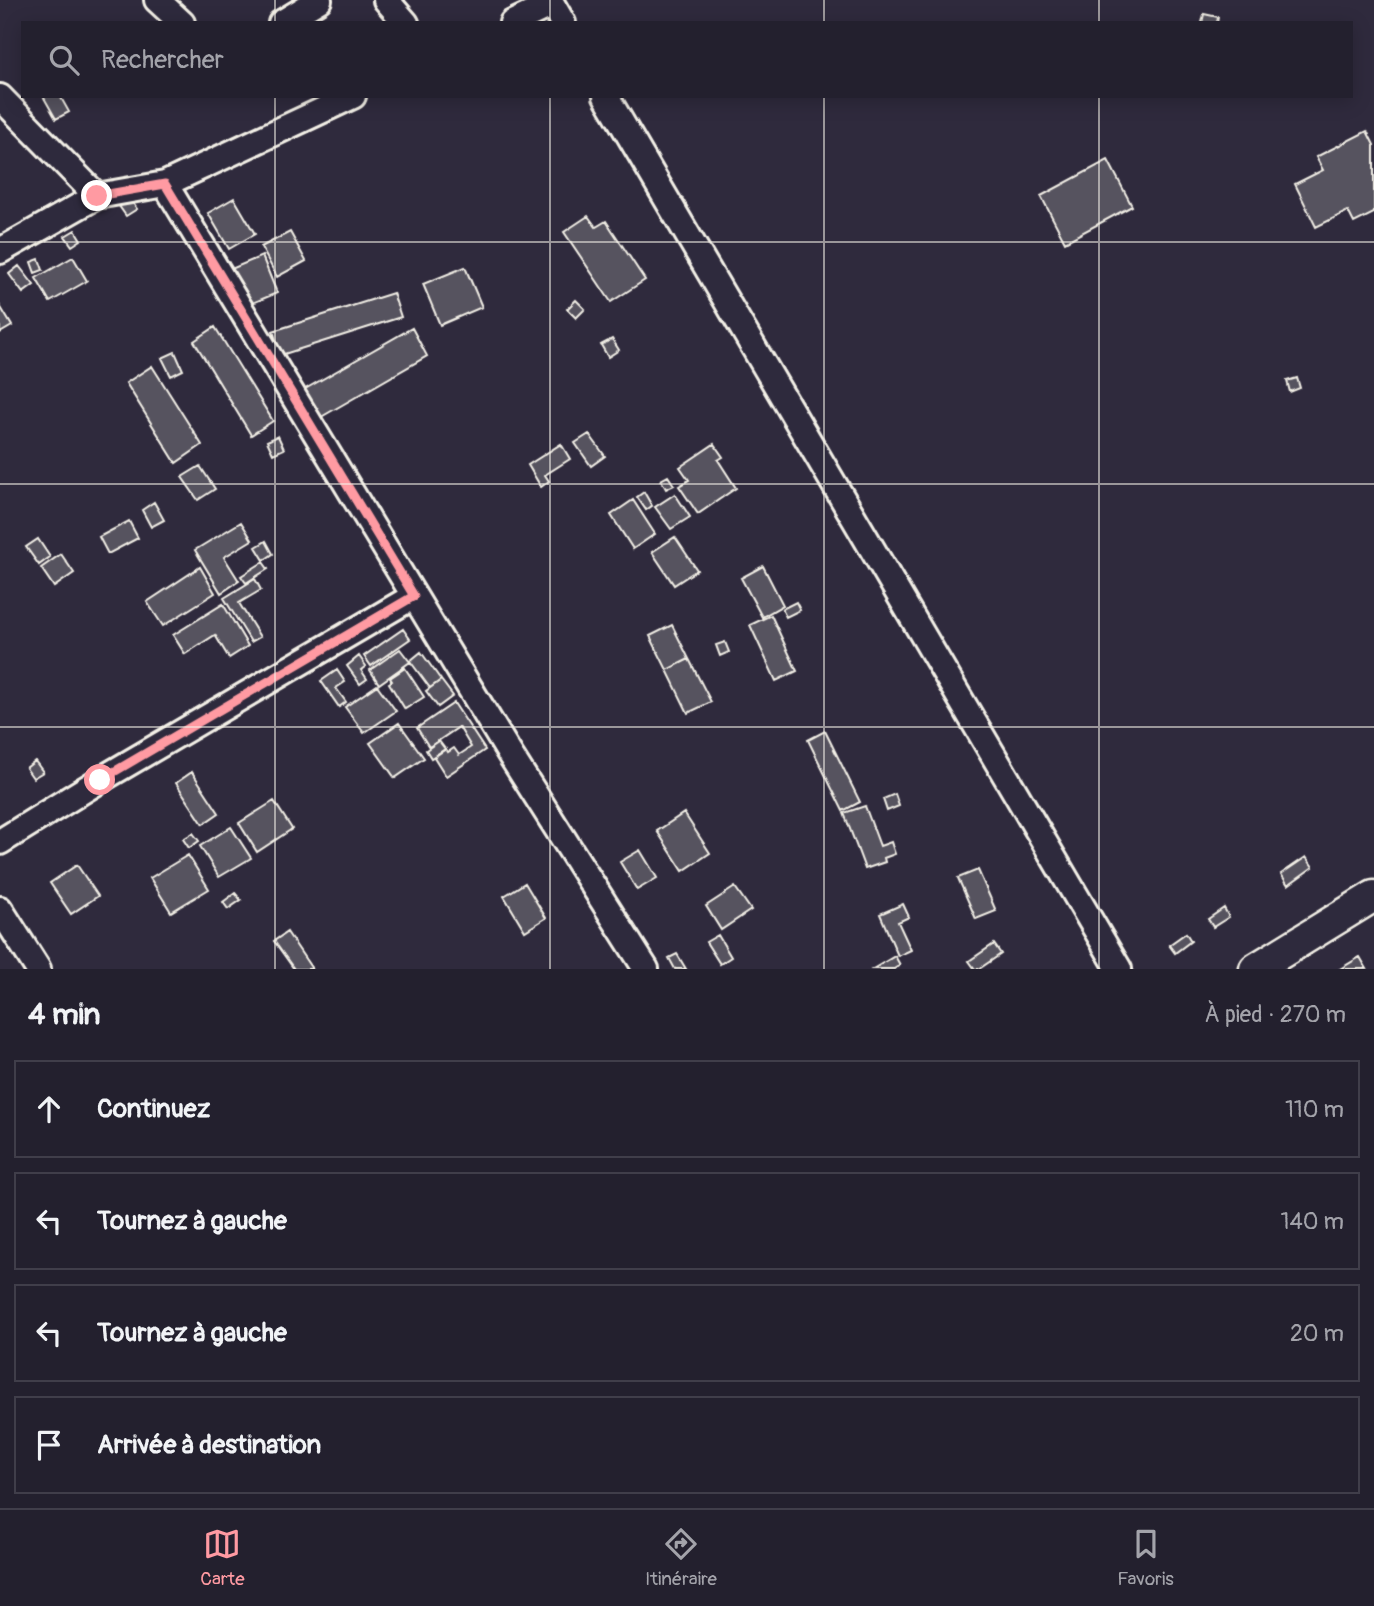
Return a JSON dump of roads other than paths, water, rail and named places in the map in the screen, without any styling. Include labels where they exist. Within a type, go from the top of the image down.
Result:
[{"type":"street","points":[[157,0],[179,21]]},
{"type":"street","points":[[284,21],[319,0]]},
{"type":"street","points":[[386,0],[404,21]]},
{"type":"street","points":[[518,21],[555,9]]},
{"type":"street","points":[[0,97],[97,196]]},
{"type":"street","points":[[0,251],[97,196],[165,184],[349,98]]},
{"type":"street","points":[[607,98],[1119,969]]},
{"type":"street","points":[[165,184],[510,756],[646,969]]},
{"type":"street","points":[[0,842],[100,780],[414,596]]},
{"type":"street","points":[[1255,969],[1374,896]]},
{"type":"street","points":[[0,909],[38,969]]}]
